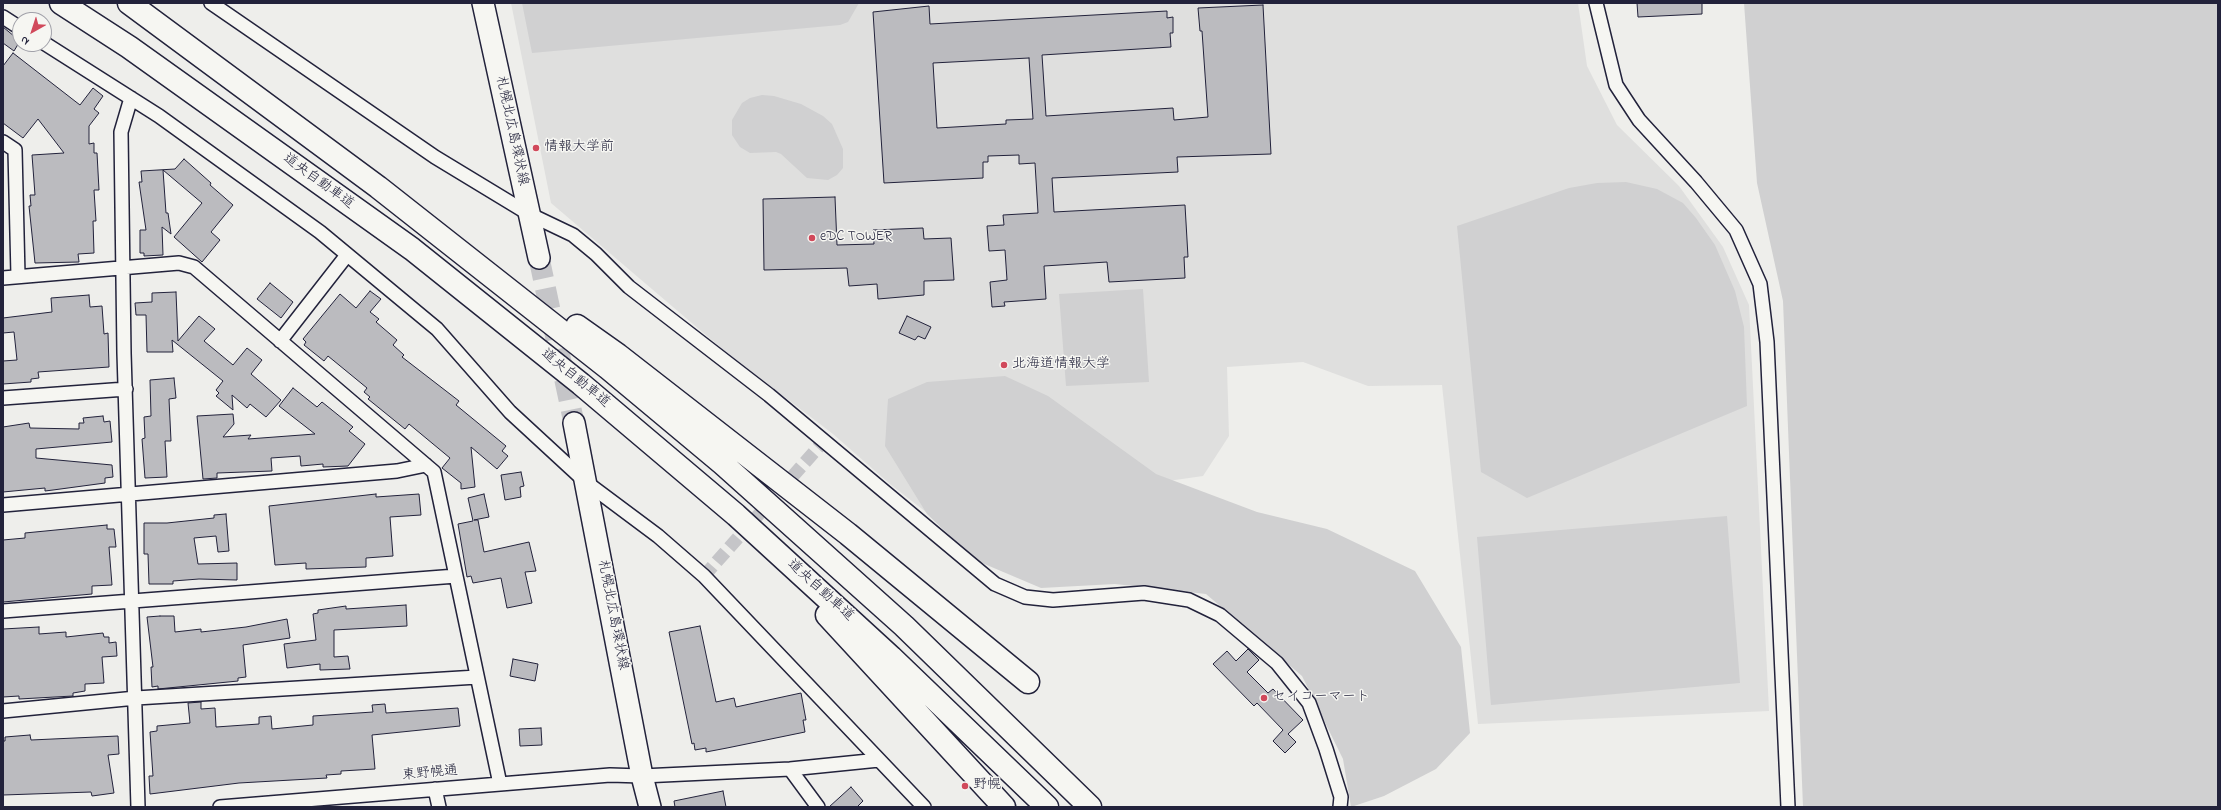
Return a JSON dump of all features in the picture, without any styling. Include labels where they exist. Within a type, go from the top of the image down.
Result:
[{"type":"highway","name":"道央自動車道","points":[[61,3],[129,47],[412,249],[581,384],[736,515],[891,656],[1047,807]]},
{"type":"highway","name":"道央自動車道","points":[[129,3],[378,187],[608,368],[723,464],[904,626],[1090,807]]},
{"type":"highway","points":[[378,187],[618,355],[848,534],[1028,682]]},
{"type":"highway","points":[[736,515],[1004,807]]},
{"type":"main road","name":"札幌北広島環状線","points":[[483,3],[539,258]]},
{"type":"main road","name":"札幌北広島環状線","points":[[574,423],[587,482],[642,776],[650,807]]},
{"type":"street","points":[[211,3],[435,157],[529,214],[572,235],[596,254],[629,287],[769,395],[995,584],[1025,597],[1053,600],[1144,593],[1189,600],[1220,615],[1277,663],[1309,703],[1341,797],[1340,807]]},
{"type":"street","points":[[1596,3],[1616,85],[1639,120],[1696,182],[1736,230],[1760,284],[1767,342],[1788,807]]},
{"type":"street","points":[[3,17],[12,23]]},
{"type":"street","points":[[52,48],[131,98],[320,232],[437,329],[510,412],[587,482],[658,536],[704,576],[924,807]]},
{"type":"street","points":[[131,98],[121,132],[126,389],[138,807]]},
{"type":"street","points":[[3,142],[15,150],[18,276]]},
{"type":"street","points":[[280,341],[347,255]]},
{"type":"street","points":[[3,278],[179,263],[194,267],[434,472],[500,784]]},
{"type":"street","points":[[3,398],[126,389]]},
{"type":"street","points":[[3,505],[397,471],[426,465]]},
{"type":"street","points":[[3,611],[456,576]]},
{"type":"street","points":[[3,711],[136,698],[477,677]]},
{"type":"street","name":"東野幌通","points":[[220,807],[610,775],[642,776],[790,770],[880,760]]},
{"type":"street","points":[[790,770],[818,807]]},
{"type":"street","points":[[435,789],[439,807]]},
{"type":"shaded area","name":"北海道情報大学","points":[[511,3],[1578,3],[1587,66],[1617,125],[1679,186],[1723,247],[1749,305],[1769,711],[1478,724],[1442,385],[1368,386],[1303,362],[1227,367],[1229,436],[1203,476],[1133,486],[980,554],[890,484],[833,434],[727,353],[551,203]]},
{"type":"shaded area","points":[[522,3],[859,3],[848,22],[840,25],[532,53]]},
{"type":"shaded area","points":[[1744,3],[2218,3],[2218,807],[1803,807],[1783,301],[1757,183]]},
{"type":"shaded area","points":[[762,95],[774,96],[801,104],[823,116],[832,124],[843,149],[843,168],[837,175],[828,180],[807,178],[781,154],[776,152],[750,153],[740,147],[732,135],[732,120],[742,103],[750,98]]},
{"type":"shaded area","points":[[1626,182],[1657,189],[1683,203],[1696,218],[1715,245],[1735,291],[1744,327],[1747,406],[1527,498],[1481,472],[1457,226],[1569,188],[1597,183]]},
{"type":"shaded area","points":[[1143,289],[1149,382],[1066,386],[1059,294]]},
{"type":"shaded area","points":[[1005,376],[1048,396],[1156,474],[1257,512],[1327,529],[1415,571],[1461,647],[1470,733],[1436,769],[1384,796],[1351,807],[1343,759],[1302,676],[1206,594],[1115,584],[1041,588],[975,560],[927,514],[885,446],[888,399],[927,382]]},
{"type":"shaded area","points":[[1727,516],[1740,683],[1491,705],[1477,537]]},
{"type":"building","points":[[1637,3],[1702,3],[1702,14],[1638,17]]},
{"type":"building","points":[[1263,5],[1271,154],[1177,157],[1178,172],[1052,178],[1054,212],[1185,205],[1188,257],[1184,257],[1185,278],[1109,282],[1107,262],[1044,266],[1046,299],[1004,302],[1005,306],[992,307],[990,282],[1007,280],[1005,250],[989,251],[987,226],[1004,225],[1003,215],[1038,213],[1035,163],[1019,164],[1019,155],[988,156],[988,162],[983,162],[983,178],[884,183],[873,12],[929,6],[930,24],[1167,11],[1167,18],[1173,17],[1173,33],[1170,33],[1171,47],[1042,55],[1046,116],[1173,108],[1174,120],[1208,117],[1202,31],[1200,31],[1198,8]],"holes":[[[1029,58],[1033,119],[1006,120],[1006,124],[937,128],[933,63]]]},
{"type":"building","points":[[3,27],[12,34],[12,50],[3,43]]},
{"type":"building","points":[[13,53],[80,105],[93,88],[103,96],[94,109],[99,113],[89,126],[89,144],[94,143],[94,153],[97,153],[99,190],[94,190],[96,221],[93,221],[94,253],[78,254],[79,262],[35,263],[29,206],[31,206],[30,195],[35,195],[32,155],[64,153],[38,119],[23,138],[3,123],[3,66]]},
{"type":"building","points":[[184,159],[233,205],[211,232],[220,240],[202,262],[174,237],[202,203],[163,170],[166,213],[168,213],[171,234],[162,227],[163,255],[144,256],[144,253],[140,253],[140,230],[146,230],[139,182],[142,182],[141,171],[175,169]]},
{"type":"building","points":[[835,197],[837,245],[874,244],[873,230],[923,228],[924,239],[951,238],[954,280],[924,281],[924,295],[878,299],[877,284],[849,286],[847,268],[764,270],[763,199]]},
{"type":"building","points":[[270,283],[293,302],[281,318],[257,299]]},
{"type":"building","points":[[370,291],[381,299],[370,312],[379,319],[376,322],[397,340],[393,345],[404,355],[402,357],[459,401],[456,405],[506,446],[502,451],[508,456],[497,469],[471,447],[475,487],[461,489],[461,483],[442,468],[450,458],[409,424],[405,429],[368,399],[370,397],[364,392],[367,388],[328,356],[324,361],[304,345],[306,342],[303,339],[340,294],[356,308]]},
{"type":"building","points":[[176,292],[178,341],[199,316],[215,329],[204,341],[233,365],[247,348],[262,360],[251,374],[281,400],[266,417],[250,404],[247,408],[232,395],[233,410],[216,396],[219,393],[216,390],[223,381],[172,340],[173,352],[147,352],[146,315],[136,315],[135,303],[152,302],[152,293]]},
{"type":"building","points":[[89,295],[90,307],[102,306],[104,334],[108,333],[109,367],[38,372],[39,378],[31,379],[31,382],[3,384],[3,361],[17,360],[14,332],[3,333],[3,318],[52,312],[51,298]]},
{"type":"building","points":[[907,316],[931,327],[925,339],[918,336],[915,340],[899,333]]},
{"type":"building","points":[[174,378],[176,398],[169,399],[171,441],[165,441],[167,477],[145,478],[142,439],[145,438],[144,417],[151,416],[150,380]]},
{"type":"building","points":[[293,388],[317,407],[322,402],[353,427],[349,431],[365,444],[348,466],[323,467],[323,464],[301,466],[300,456],[271,458],[272,471],[217,473],[217,478],[203,479],[197,416],[233,414],[234,424],[223,437],[251,435],[248,439],[315,434],[279,406]]},
{"type":"building","points":[[103,416],[104,422],[110,421],[112,442],[36,449],[36,458],[112,465],[113,477],[105,478],[105,483],[45,491],[45,488],[3,492],[3,427],[29,423],[30,428],[79,429],[79,423],[84,423],[83,418]]},
{"type":"building","points":[[521,472],[524,486],[520,487],[521,497],[505,500],[501,475]]},
{"type":"building","points":[[376,494],[376,497],[419,494],[421,515],[390,517],[393,556],[366,558],[366,567],[306,569],[306,563],[275,565],[269,506]]},
{"type":"building","points":[[484,494],[489,517],[474,520],[478,520],[484,552],[529,542],[536,571],[525,572],[532,603],[507,608],[501,578],[473,583],[471,576],[467,577],[458,524],[473,521],[468,498]]},
{"type":"building","points":[[226,514],[229,551],[218,552],[216,536],[194,538],[198,564],[237,563],[237,580],[199,579],[173,581],[173,584],[149,584],[148,554],[144,554],[144,523],[167,523],[214,518],[214,515]]},
{"type":"building","points":[[107,525],[107,529],[114,529],[116,547],[109,547],[112,585],[92,586],[92,594],[3,602],[3,540],[25,538],[25,533]]},
{"type":"building","points":[[406,605],[407,626],[334,630],[334,657],[348,656],[350,669],[320,670],[320,664],[287,668],[284,644],[316,640],[313,614],[318,613],[318,610],[346,606],[346,609]]},
{"type":"building","points":[[174,616],[175,632],[201,629],[201,632],[246,627],[287,619],[290,638],[243,645],[246,677],[238,678],[238,681],[158,689],[158,686],[152,687],[151,667],[153,667],[147,617]]},
{"type":"building","points":[[700,626],[716,702],[734,698],[736,707],[801,693],[806,720],[803,720],[805,732],[706,752],[706,748],[695,750],[694,743],[692,744],[669,632]]},
{"type":"building","points":[[39,627],[39,634],[66,632],[66,637],[103,633],[104,637],[109,637],[109,643],[116,642],[117,656],[102,657],[104,683],[85,684],[85,691],[73,693],[73,696],[19,699],[19,696],[3,697],[3,629]]},
{"type":"building","name":"セイコーマート","points":[[1248,649],[1259,660],[1247,672],[1268,693],[1273,689],[1303,720],[1288,734],[1296,742],[1285,753],[1273,741],[1283,730],[1257,703],[1254,706],[1213,664],[1227,651],[1236,661]]},
{"type":"building","points":[[513,659],[538,664],[535,681],[510,676]]},
{"type":"building","points":[[201,702],[201,709],[215,708],[216,727],[259,724],[259,717],[271,716],[272,729],[313,725],[313,716],[373,712],[372,705],[385,704],[386,713],[458,708],[460,726],[372,735],[375,769],[341,771],[341,774],[326,775],[327,778],[239,783],[150,794],[149,776],[153,776],[150,732],[157,731],[157,726],[190,723],[188,703]]},
{"type":"building","points":[[541,728],[542,745],[520,746],[519,729]]},
{"type":"building","points":[[30,735],[31,740],[118,736],[119,754],[108,755],[114,793],[92,796],[91,792],[3,795],[3,741],[5,741],[5,737]]},
{"type":"building","points":[[851,787],[863,801],[857,807],[829,807]]},
{"type":"building","points":[[723,791],[726,807],[675,807],[674,801]]},
{"type":"tunnel","points":[[539,258],[574,423]]},
{"type":"tunnel","points":[[704,576],[824,441]]},
{"type":"place","name":"情報大学前","points":[[536,148]]},
{"type":"place","name":"eDC TOWER","points":[[812,238]]},
{"type":"place","name":"北海道情報大学","points":[[1004,365]]},
{"type":"place","name":"セイコーマート","points":[[1264,698]]},
{"type":"place","name":"野幌","points":[[965,786]]}]
